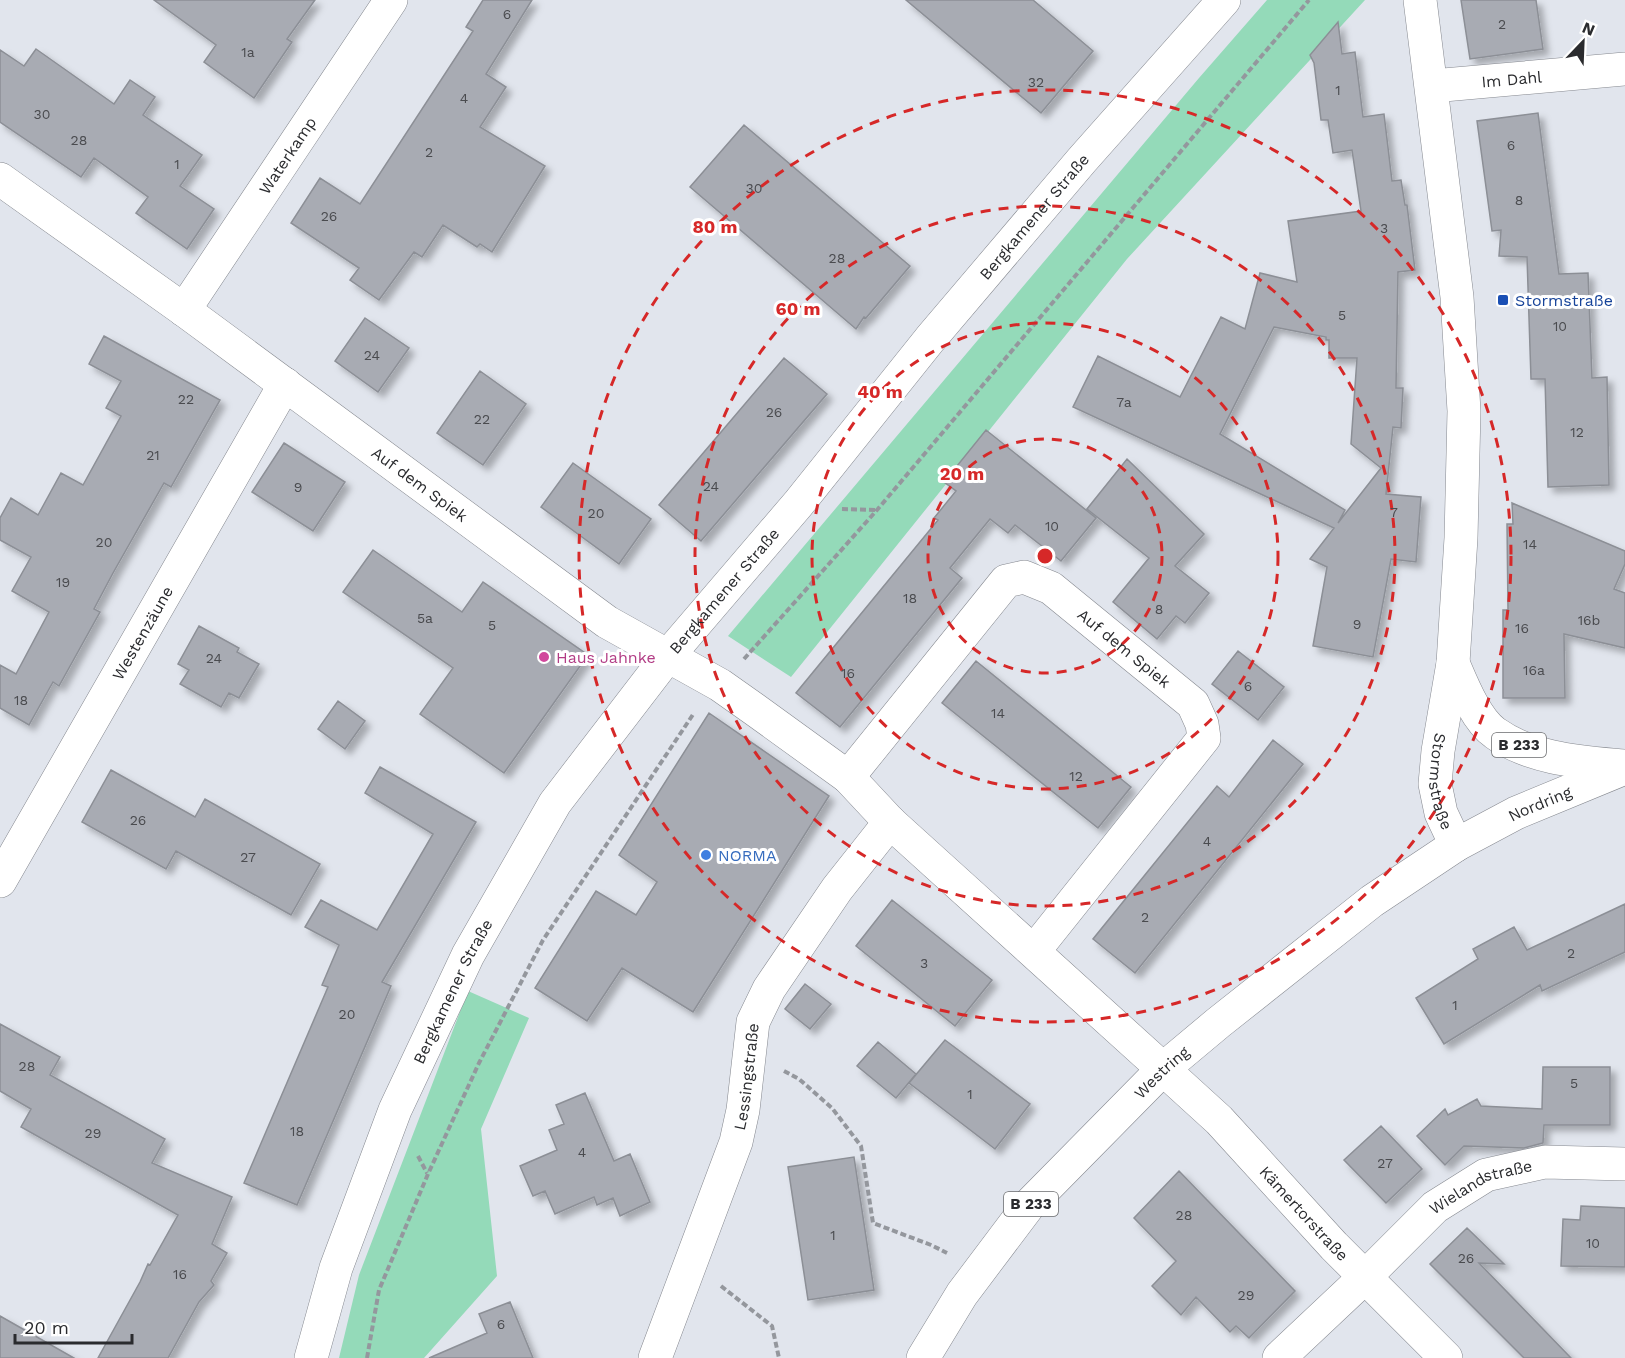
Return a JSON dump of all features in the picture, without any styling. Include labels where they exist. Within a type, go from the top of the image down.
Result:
[{"type":"street","name":"Waterkamp","points":[[184,310],[391,0]]},
{"type":"street","name":"Bergkamener Straße","points":[[311,1358],[336,1268],[395,1110],[468,955],[555,803],[667,657],[798,504],[930,339],[1224,0]]},
{"type":"street","name":"Stormstraße","points":[[1420,0],[1457,297],[1464,411],[1461,538],[1453,663],[1438,751],[1435,784],[1441,813],[1456,845]]},
{"type":"street","name":"Im Dahl","points":[[1432,86],[1625,69]]},
{"type":"street","name":"Auf dem Spiek","points":[[0,179],[184,310],[607,622],[667,657],[720,684],[848,777],[890,822],[1163,1069]]},
{"type":"street","name":"Westenzäune","points":[[0,881],[285,384]]},
{"type":"street","name":"Auf dem Spiek","points":[[848,777],[1006,581],[1024,577],[1051,588],[1193,704],[1202,724],[1204,738],[1034,951]]},
{"type":"street","name":"B 233","points":[[1453,663],[1470,702],[1494,733],[1529,750],[1580,762],[1625,767]]},
{"type":"street","name":"Nordring","points":[[1456,845],[1516,813],[1625,767]]},
{"type":"street","name":"Lessingstraße","points":[[655,1358],[736,1142],[743,1110],[753,1022],[769,989],[837,889],[890,822]]},
{"type":"street","name":"Westring","points":[[923,1358],[980,1270],[1029,1205],[1163,1069],[1372,901],[1456,845]]},
{"type":"street","name":"Kämertorstraße","points":[[1163,1069],[1220,1120],[1304,1214],[1446,1358]]},
{"type":"street","name":"Wielandstraße","points":[[1279,1358],[1435,1207],[1486,1175],[1545,1162],[1625,1164]]},
{"type":"path","points":[[367,1358],[379,1290],[423,1185],[479,1063],[538,950],[696,710],[877,510],[1309,0]]},
{"type":"path","points":[[749,1053],[799,1079],[832,1108],[861,1146],[873,1223],[931,1245],[980,1270]]},
{"type":"path","points":[[690,1262],[772,1326],[779,1358]]},
{"type":"green space","points":[[1267,0],[1365,0],[1127,259],[791,677],[728,636],[1199,78]]},
{"type":"green space","points":[[468,991],[529,1018],[481,1129],[497,1276],[424,1358],[339,1358],[359,1275]]},
{"type":"building","points":[[154,0],[315,0],[287,39],[292,42],[254,98],[204,62],[216,45]]},
{"type":"building","points":[[483,0],[532,0],[486,74],[506,87],[480,127],[545,166],[492,252],[480,244],[477,247],[443,225],[422,257],[414,252],[379,300],[350,280],[359,268],[291,223],[320,178],[360,204],[473,31],[466,27]]},
{"type":"building","points":[[906,0],[1033,0],[1093,51],[1041,113]]},
{"type":"building","points":[[1461,0],[1536,0],[1543,49],[1470,59]]},
{"type":"building","points":[[1338,22],[1342,54],[1355,52],[1363,117],[1384,114],[1392,181],[1401,180],[1405,205],[1407,205],[1415,270],[1398,272],[1396,388],[1403,388],[1401,428],[1393,427],[1386,494],[1421,497],[1416,562],[1391,559],[1373,657],[1313,646],[1327,567],[1310,559],[1334,528],[1073,407],[1098,356],[1180,397],[1221,317],[1245,329],[1260,273],[1297,282],[1288,221],[1361,211],[1352,150],[1333,153],[1328,120],[1321,120],[1314,63],[1310,55]],"holes":[[[1274,327],[1326,337],[1326,340],[1329,340],[1329,358],[1357,358],[1351,444],[1381,468],[1338,523],[1345,510],[1220,434]]]},
{"type":"building","points":[[36,49],[114,104],[130,80],[155,97],[143,115],[202,155],[180,186],[214,209],[187,249],[136,213],[148,197],[94,158],[81,177],[0,122],[0,50],[24,66]]},
{"type":"building","points":[[1538,113],[1559,274],[1588,273],[1592,378],[1607,377],[1609,485],[1548,487],[1545,379],[1531,379],[1527,257],[1499,256],[1501,230],[1492,231],[1477,121]]},
{"type":"building","points":[[744,125],[910,266],[856,329],[690,187]]},
{"type":"building","points":[[365,318],[409,348],[378,392],[335,361]]},
{"type":"building","points":[[104,336],[220,400],[171,487],[164,483],[94,609],[100,612],[59,686],[53,682],[29,725],[0,708],[0,665],[16,674],[49,612],[12,591],[31,557],[0,540],[0,518],[11,498],[38,515],[61,473],[83,485],[121,416],[106,408],[121,381],[89,364]]},
{"type":"building","points":[[784,358],[827,394],[701,541],[659,505]]},
{"type":"building","points":[[480,371],[526,404],[483,465],[437,433]]},
{"type":"building","points":[[986,430],[1096,518],[1061,561],[1015,525],[1008,533],[990,519],[950,568],[962,578],[840,727],[796,693],[938,520],[934,518],[956,491],[944,482]]},
{"type":"building","points":[[284,443],[345,482],[313,531],[252,492]]},
{"type":"building","points":[[1127,459],[1204,534],[1175,566],[1209,593],[1185,623],[1176,616],[1157,639],[1113,602],[1149,558],[1087,509]]},
{"type":"building","points":[[573,463],[651,519],[619,564],[541,507]]},
{"type":"building","points":[[1512,503],[1625,551],[1625,564],[1614,589],[1625,593],[1625,648],[1564,634],[1565,698],[1503,698],[1503,610],[1508,610],[1507,524],[1513,524]]},
{"type":"building","points":[[373,550],[462,612],[483,582],[588,655],[504,773],[420,714],[453,668],[343,592]]},
{"type":"building","points":[[199,626],[239,648],[237,652],[259,664],[239,698],[229,693],[221,707],[180,684],[189,670],[178,664]]},
{"type":"building","points":[[1238,651],[1284,687],[1258,720],[1212,684]]},
{"type":"building","points":[[976,661],[1131,787],[1098,828],[942,703]]},
{"type":"building","points":[[338,701],[365,721],[345,749],[318,729]]},
{"type":"building","name":"NORMA","points":[[709,713],[829,796],[693,1012],[622,968],[587,1021],[535,988],[596,891],[636,915],[657,882],[619,855]]},
{"type":"building","points":[[1273,740],[1303,764],[1135,973],[1093,939],[1217,786],[1229,797]]},
{"type":"building","points":[[380,767],[476,822],[382,982],[391,986],[297,1205],[244,1183],[328,987],[322,985],[339,945],[305,927],[321,900],[377,930],[433,834],[365,793]]},
{"type":"building","points":[[111,770],[195,817],[205,799],[320,864],[291,915],[176,851],[166,869],[82,822]]},
{"type":"building","points":[[892,900],[992,980],[955,1026],[856,946]]},
{"type":"building","points":[[1625,904],[1625,952],[1542,991],[1540,985],[1444,1044],[1416,998],[1478,959],[1473,949],[1514,927],[1527,950]]},
{"type":"building","points":[[805,984],[831,1004],[810,1029],[785,1009]]},
{"type":"building","points":[[0,1024],[60,1057],[50,1075],[165,1139],[152,1163],[232,1197],[212,1244],[227,1253],[211,1281],[214,1285],[199,1302],[168,1358],[98,1358],[148,1264],[150,1265],[178,1215],[21,1127],[31,1109],[0,1091]]},
{"type":"building","points":[[945,1040],[1030,1104],[995,1149],[909,1083]]},
{"type":"building","points":[[878,1042],[916,1074],[896,1098],[857,1066]]},
{"type":"building","points":[[1543,1067],[1610,1067],[1610,1125],[1544,1125],[1543,1143],[1524,1148],[1464,1146],[1445,1165],[1417,1136],[1445,1109],[1448,1115],[1477,1099],[1481,1106],[1542,1109]]},
{"type":"building","points":[[585,1093],[614,1161],[630,1154],[650,1202],[620,1216],[613,1198],[597,1205],[594,1197],[555,1214],[545,1191],[533,1196],[520,1166],[557,1150],[549,1130],[564,1124],[556,1105]]},
{"type":"building","points":[[1381,1126],[1422,1169],[1386,1203],[1344,1160]]},
{"type":"building","points":[[854,1157],[874,1290],[808,1300],[788,1167]]},
{"type":"building","points":[[1179,1171],[1295,1291],[1249,1338],[1236,1326],[1230,1332],[1196,1297],[1181,1315],[1152,1286],[1176,1261],[1134,1218]]},
{"type":"building","points":[[1581,1206],[1625,1208],[1625,1267],[1561,1266],[1563,1219],[1580,1220]]},
{"type":"building","points":[[1467,1228],[1504,1264],[1479,1263],[1571,1358],[1524,1358],[1430,1264]]},
{"type":"building","points":[[510,1302],[533,1358],[429,1358],[487,1333],[479,1314]]},
{"type":"building","points":[[0,1316],[74,1358],[0,1358]]},
{"type":"place","name":"Stormstraße","points":[[1503,300]]},
{"type":"place","name":"Haus Jahnke","points":[[544,657]]},
{"type":"place","name":"NORMA","points":[[706,855]]}]
